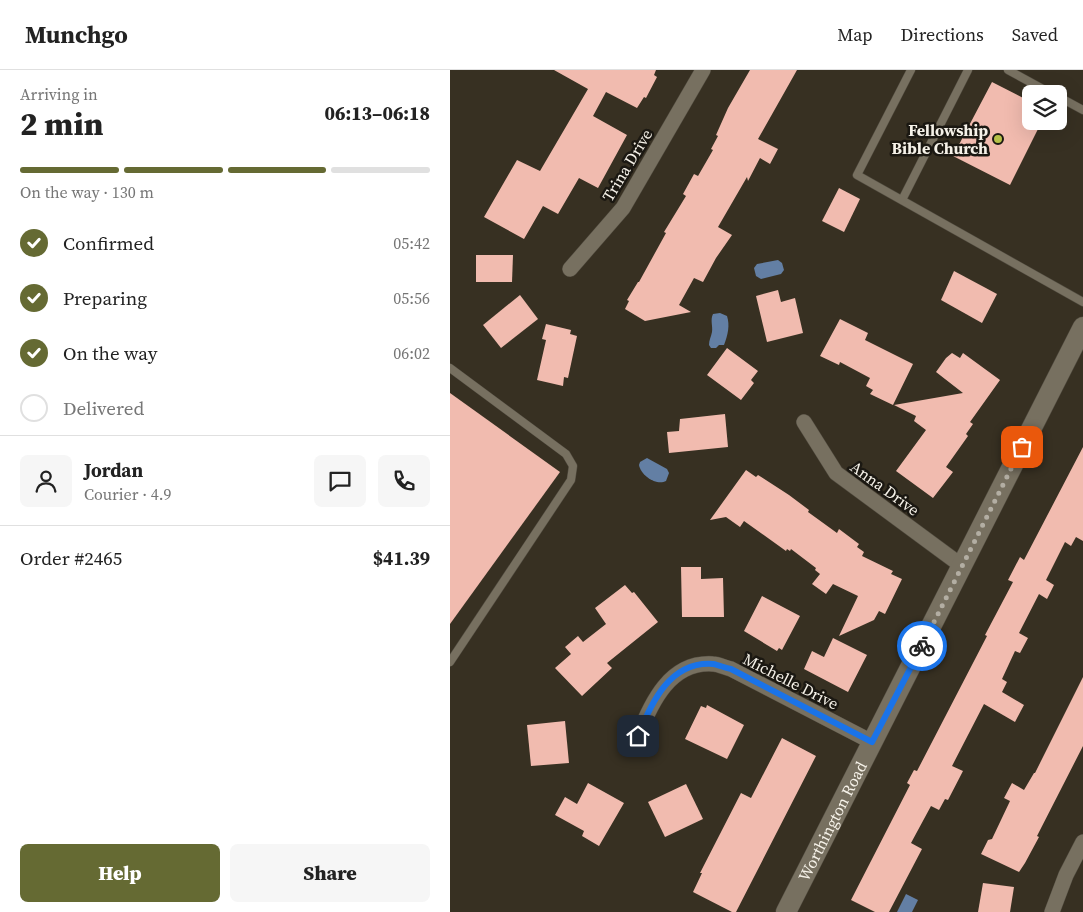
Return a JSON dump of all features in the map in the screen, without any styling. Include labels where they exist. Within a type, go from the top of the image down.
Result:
[{"type":"street","name":"Trina Drive","points":[[570,269],[623,208],[703,70]]},
{"type":"street","name":"Worthington Road","points":[[786,912],[1083,327]]},
{"type":"street","name":"Anna Drive","points":[[804,422],[836,473],[962,566]]},
{"type":"street","name":"Michelle Drive","points":[[638,736],[651,706],[670,679],[694,665],[713,664],[731,669],[872,742]]},
{"type":"street","points":[[1052,912],[1066,875],[1083,842]]},
{"type":"lane","points":[[912,70],[857,175],[1083,302]]},
{"type":"lane","points":[[902,200],[968,70]]},
{"type":"lane","points":[[1008,70],[1036,85]]},
{"type":"lane","points":[[1067,101],[1083,110]]},
{"type":"lane","points":[[450,368],[566,454],[573,466],[571,480],[450,662]]},
{"type":"water","points":[[778,260],[782,263],[784,270],[781,274],[761,279],[756,276],[754,268],[757,264]]},
{"type":"water","points":[[720,313],[727,316],[728,319],[727,338],[724,345],[711,348],[709,345],[712,332],[712,316],[713,314]]},
{"type":"water","points":[[647,458],[667,469],[669,473],[666,481],[654,481],[643,473],[639,465],[640,462]]},
{"type":"water","points":[[906,894],[918,900],[912,912],[897,912]]},
{"type":"building","points":[[554,70],[656,70],[654,75],[657,77],[646,98],[644,97],[637,108],[606,92],[593,116],[627,135],[598,188],[579,178],[558,214],[543,206],[524,239],[484,217],[517,160],[540,171],[588,89]]},
{"type":"building","points":[[750,70],[797,70],[758,139],[778,149],[770,164],[760,158],[748,181],[747,177],[718,227],[732,235],[716,258],[703,282],[694,278],[679,305],[691,312],[645,321],[625,309],[629,301],[627,300],[639,282],[666,233],[664,232],[686,196],[683,194],[694,174],[698,176],[713,150],[711,149],[718,136],[716,135],[728,108]]},
{"type":"building","name":"Fellowship Bible Church","points":[[992,82],[1022,97],[1022,130],[1038,130],[1010,185],[953,156]]},
{"type":"building","points":[[839,188],[860,199],[844,232],[822,221]]},
{"type":"building","points":[[476,255],[513,255],[512,282],[476,282]]},
{"type":"building","points":[[954,271],[997,294],[982,323],[941,300]]},
{"type":"building","points":[[778,290],[781,302],[795,298],[803,333],[767,342],[756,296]]},
{"type":"building","points":[[520,295],[538,319],[501,348],[483,325]]},
{"type":"building","points":[[840,319],[868,333],[865,340],[913,364],[893,405],[870,394],[873,390],[866,386],[870,378],[840,362],[839,365],[820,356]]},
{"type":"building","points":[[546,324],[571,330],[570,334],[577,336],[568,378],[564,377],[563,386],[537,380],[546,340],[542,339]]},
{"type":"building","points":[[727,348],[758,371],[751,380],[754,383],[741,400],[707,375]]},
{"type":"building","points":[[952,353],[960,358],[963,353],[1000,380],[970,422],[973,424],[966,434],[968,436],[946,467],[953,472],[933,498],[896,471],[926,430],[914,421],[916,416],[894,405],[963,393],[936,372]]},
{"type":"building","points":[[450,393],[560,472],[450,624]]},
{"type":"building","points":[[725,414],[728,447],[669,453],[667,432],[679,431],[680,419]]},
{"type":"building","points":[[1083,447],[1083,541],[1076,537],[1071,546],[1065,542],[1046,580],[1054,585],[1047,599],[1039,594],[1019,633],[1028,638],[1020,653],[1015,651],[1002,679],[1007,682],[1002,692],[1024,705],[1015,722],[984,704],[952,766],[963,771],[948,800],[945,799],[939,810],[931,806],[911,843],[922,849],[889,912],[875,912],[851,900],[910,785],[907,783],[914,770],[917,771],[987,636],[985,635],[1013,582],[1008,580],[1020,557],[1024,560]]},
{"type":"building","points":[[746,470],[756,477],[758,475],[789,495],[809,510],[808,512],[837,533],[839,529],[859,544],[857,547],[864,552],[862,556],[893,571],[891,574],[902,579],[885,614],[879,611],[874,620],[839,636],[858,596],[833,584],[826,594],[812,584],[820,574],[815,570],[816,568],[791,549],[786,551],[744,521],[740,527],[726,517],[710,520]]},
{"type":"building","points":[[681,567],[701,567],[701,579],[723,578],[724,617],[682,617]]},
{"type":"building","points":[[625,585],[632,593],[634,592],[658,622],[607,663],[612,668],[582,696],[555,668],[571,654],[565,647],[578,636],[583,642],[606,624],[595,608]]},
{"type":"building","points":[[762,596],[800,616],[782,650],[779,648],[777,651],[744,631]]},
{"type":"building","points":[[833,638],[867,655],[848,692],[804,669],[812,651],[824,657]]},
{"type":"building","points":[[1083,677],[1083,746],[1037,836],[1039,837],[1019,872],[981,854],[988,840],[992,839],[1010,801],[1004,798],[1012,783],[1024,790],[1035,773]]},
{"type":"building","points":[[707,705],[744,725],[727,759],[685,739],[701,706],[706,708]]},
{"type":"building","points":[[565,721],[569,763],[531,766],[527,725]]},
{"type":"building","points":[[782,738],[816,756],[736,912],[732,912],[693,892],[702,873],[700,873],[741,793],[751,798]]},
{"type":"building","points":[[588,783],[624,803],[599,846],[582,836],[584,831],[555,815],[565,797],[577,804]]},
{"type":"building","points":[[686,784],[703,819],[665,837],[648,802]]},
{"type":"building","points":[[983,883],[1014,887],[1010,912],[978,912]]},
{"type":"way so far","points":[[922,646],[1022,447]]},
{"type":"place","name":"Fellowship Bible Church","points":[[998,139]]},
{"type":"route","points":[[638,736],[651,706],[670,679],[694,665],[713,664],[731,669],[872,742],[922,646]]}]
